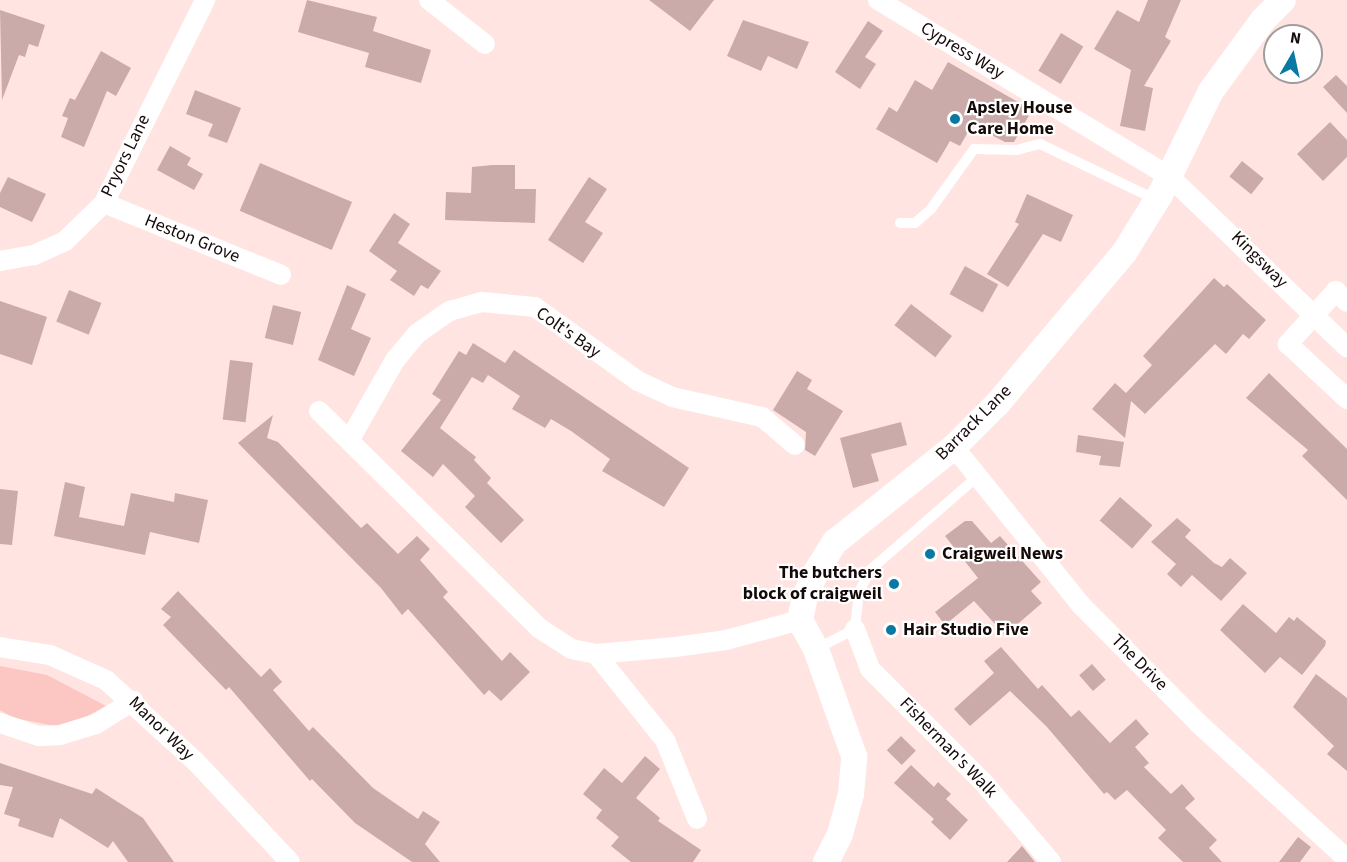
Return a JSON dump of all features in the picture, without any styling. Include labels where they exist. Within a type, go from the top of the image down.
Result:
[{"type":"street","name":"Pryors Lane","points":[[0,261],[34,255],[65,241],[104,203],[205,0]]},
{"type":"street","points":[[429,0],[485,44]]},
{"type":"street","name":"Cypress Way","points":[[878,0],[1169,176]]},
{"type":"street","name":"Barrack Lane","points":[[800,620],[805,596],[835,542],[954,447],[998,403],[1124,253],[1157,200],[1211,91],[1263,20],[1283,0]]},
{"type":"street","name":"Kingsway","points":[[1169,176],[1347,347]]},
{"type":"street","name":"Heston Grove","points":[[104,203],[281,275]]},
{"type":"street","points":[[1347,302],[1336,291],[1288,344],[1347,399]]},
{"type":"street","name":"Colt's Bay","points":[[350,438],[395,360],[417,333],[450,311],[482,302],[535,307],[638,381],[672,397],[762,417],[795,445]]},
{"type":"street","points":[[319,411],[350,438],[539,628],[571,649],[596,654],[726,640],[800,620],[816,649],[854,756],[851,794],[840,834],[826,862]]},
{"type":"street","name":"The Drive","points":[[954,447],[1081,605],[1198,723],[1347,859]]},
{"type":"street","name":"Fisherman's Walk","points":[[855,629],[870,669],[983,782],[1051,862]]},
{"type":"street","name":"Manor Way","points":[[0,647],[22,649],[81,666],[133,701],[290,862]]},
{"type":"street","points":[[596,654],[665,740],[698,819]]},
{"type":"street","points":[[0,723],[39,736],[60,735],[96,724],[133,701]]},
{"type":"lane","points":[[900,223],[915,223],[931,209],[974,149],[1017,150],[1040,144],[1157,200]]},
{"type":"lane","points":[[816,649],[855,629],[859,592],[870,570],[977,477]]},
{"type":"shaded area","points":[[0,666],[47,675],[106,706],[72,724],[55,726],[14,718],[0,710]]},
{"type":"building","points":[[307,0],[377,17],[373,31],[431,50],[421,83],[365,67],[369,53],[298,32]]},
{"type":"building","points":[[649,0],[714,0],[690,31]]},
{"type":"building","points":[[1148,0],[1181,0],[1165,37],[1171,41],[1144,86],[1153,88],[1145,131],[1120,126],[1131,70],[1094,49],[1117,10],[1139,22]]},
{"type":"building","points":[[0,10],[45,25],[38,47],[29,44],[25,57],[19,55],[2,100]]},
{"type":"building","points":[[743,20],[809,42],[797,69],[768,56],[761,71],[727,56]]},
{"type":"building","points":[[868,21],[883,31],[865,57],[876,64],[860,89],[835,72]]},
{"type":"building","points":[[1061,33],[1083,46],[1061,84],[1038,71]]},
{"type":"building","points":[[101,51],[131,68],[116,96],[107,91],[84,147],[61,137],[68,118],[62,116],[70,98],[75,100]]},
{"type":"building","name":"Apsley House Care Home","points":[[948,62],[1032,110],[1014,142],[1005,142],[972,125],[960,146],[950,141],[937,163],[876,129],[889,107],[897,112],[915,80],[932,90]]},
{"type":"building","points":[[1336,75],[1347,86],[1347,113],[1323,87]]},
{"type":"building","points":[[195,90],[241,108],[227,143],[208,136],[213,124],[186,114]]},
{"type":"building","points":[[1330,122],[1347,140],[1347,157],[1323,181],[1297,154]]},
{"type":"building","points":[[170,146],[191,158],[187,165],[203,174],[194,190],[157,170]]},
{"type":"building","points":[[1242,161],[1264,179],[1251,194],[1229,177]]},
{"type":"building","points":[[260,163],[352,202],[332,250],[240,211]]},
{"type":"building","points":[[515,165],[515,189],[536,189],[535,223],[445,220],[446,192],[471,193],[472,167]]},
{"type":"building","points":[[8,177],[46,194],[32,222],[0,207],[0,193]]},
{"type":"building","points":[[589,177],[607,189],[585,222],[603,233],[583,263],[548,240]]},
{"type":"building","points":[[1027,194],[1073,215],[1061,242],[1043,234],[1008,287],[987,274],[1019,224],[1015,222]]},
{"type":"building","points":[[394,213],[410,224],[398,243],[441,271],[428,289],[421,285],[414,296],[390,280],[397,271],[369,251]]},
{"type":"building","points":[[965,266],[998,284],[983,312],[949,294]]},
{"type":"building","points":[[1214,278],[1224,287],[1227,284],[1266,320],[1249,339],[1243,334],[1226,354],[1215,344],[1145,414],[1131,401],[1125,438],[1092,409],[1115,383],[1126,393],[1152,365],[1143,356]]},
{"type":"building","points":[[347,285],[366,294],[351,329],[371,338],[354,376],[318,360]]},
{"type":"building","points":[[69,290],[101,303],[89,335],[56,322]]},
{"type":"building","points":[[0,301],[47,317],[32,365],[0,354]]},
{"type":"building","points":[[911,304],[952,336],[935,357],[894,325]]},
{"type":"building","points":[[273,305],[301,312],[293,345],[265,338]]},
{"type":"building","points":[[473,343],[505,363],[514,350],[689,468],[664,507],[602,471],[610,459],[571,431],[551,419],[545,428],[512,409],[520,396],[488,375],[483,383],[472,377],[440,428],[476,457],[474,460],[491,478],[487,483],[524,520],[501,543],[465,507],[475,496],[443,464],[433,477],[401,451],[441,400],[432,394],[459,351],[466,355]]},
{"type":"building","points":[[230,360],[253,363],[246,422],[223,420]]},
{"type":"building","points":[[797,371],[812,380],[807,389],[843,411],[815,456],[805,450],[806,432],[773,410]]},
{"type":"building","points":[[1269,373],[1347,449],[1347,500],[1302,456],[1308,450],[1246,398]]},
{"type":"building","points":[[273,415],[267,438],[278,442],[361,528],[367,523],[398,554],[417,536],[430,549],[420,560],[448,592],[443,597],[502,661],[510,652],[530,672],[501,701],[489,690],[484,695],[408,609],[402,615],[381,588],[238,443]]},
{"type":"building","points":[[901,422],[907,445],[871,454],[879,481],[853,488],[840,438]]},
{"type":"building","points":[[1078,435],[1124,442],[1120,467],[1099,465],[1101,456],[1076,452]]},
{"type":"building","points":[[65,482],[85,487],[79,517],[124,526],[131,493],[174,502],[175,493],[208,500],[199,543],[150,532],[145,555],[54,536]]},
{"type":"building","points":[[0,489],[18,491],[12,545],[0,544]]},
{"type":"building","points":[[1120,497],[1152,525],[1132,549],[1100,520]]},
{"type":"building","points":[[1177,518],[1191,530],[1185,537],[1214,563],[1222,567],[1230,558],[1247,573],[1221,601],[1192,575],[1181,587],[1167,574],[1176,564],[1151,542]]},
{"type":"building","points":[[965,521],[972,521],[991,543],[1000,536],[1041,582],[1031,591],[1042,603],[1005,635],[974,601],[945,625],[935,612],[978,578],[945,536]]},
{"type":"building","points":[[178,591],[261,677],[270,668],[282,682],[273,690],[309,731],[313,727],[373,788],[418,819],[423,811],[440,822],[425,844],[440,862],[412,862],[355,823],[312,779],[310,781],[229,687],[226,690],[163,625],[171,617],[161,609]]},
{"type":"building","points":[[1243,604],[1276,633],[1289,617],[1294,621],[1297,617],[1326,641],[1325,646],[1302,675],[1280,657],[1265,673],[1220,630]]},
{"type":"building","points":[[1001,647],[1038,689],[1042,685],[1071,717],[1079,710],[1110,743],[1136,719],[1149,734],[1135,747],[1149,763],[1144,767],[1171,794],[1182,784],[1195,799],[1185,808],[1217,840],[1209,848],[1222,862],[1183,862],[1158,838],[1166,830],[1127,790],[1115,800],[1107,792],[1104,794],[1047,727],[1010,691],[970,726],[954,709],[994,673],[984,661]]},
{"type":"building","points":[[1092,664],[1106,680],[1093,691],[1079,675]]},
{"type":"building","points":[[1316,674],[1347,698],[1347,771],[1327,754],[1334,746],[1293,707]]},
{"type":"building","points":[[901,736],[916,751],[902,765],[887,750]]},
{"type":"building","points":[[645,756],[660,769],[636,798],[660,818],[658,821],[701,850],[693,862],[631,862],[611,846],[619,837],[596,818],[602,810],[583,794],[604,768],[622,783]]},
{"type":"building","points":[[0,763],[92,794],[96,788],[143,818],[174,862],[128,862],[113,841],[108,848],[60,818],[53,838],[18,826],[20,819],[4,814],[13,787],[0,785]]},
{"type":"building","points":[[911,765],[934,787],[938,782],[951,794],[946,799],[968,820],[950,840],[931,822],[934,819],[894,783]]},
{"type":"building","points":[[1298,837],[1311,847],[1300,862],[1279,862]]},
{"type":"building","points":[[1022,846],[1035,862],[1007,862]]},
{"type":"place","name":"Apsley House Care Home","points":[[955,119]]},
{"type":"place","name":"Craigweil News","points":[[930,554]]},
{"type":"place","name":"The butchers block of craigweil","points":[[894,584]]},
{"type":"place","name":"Hair Studio Five","points":[[891,630]]}]
